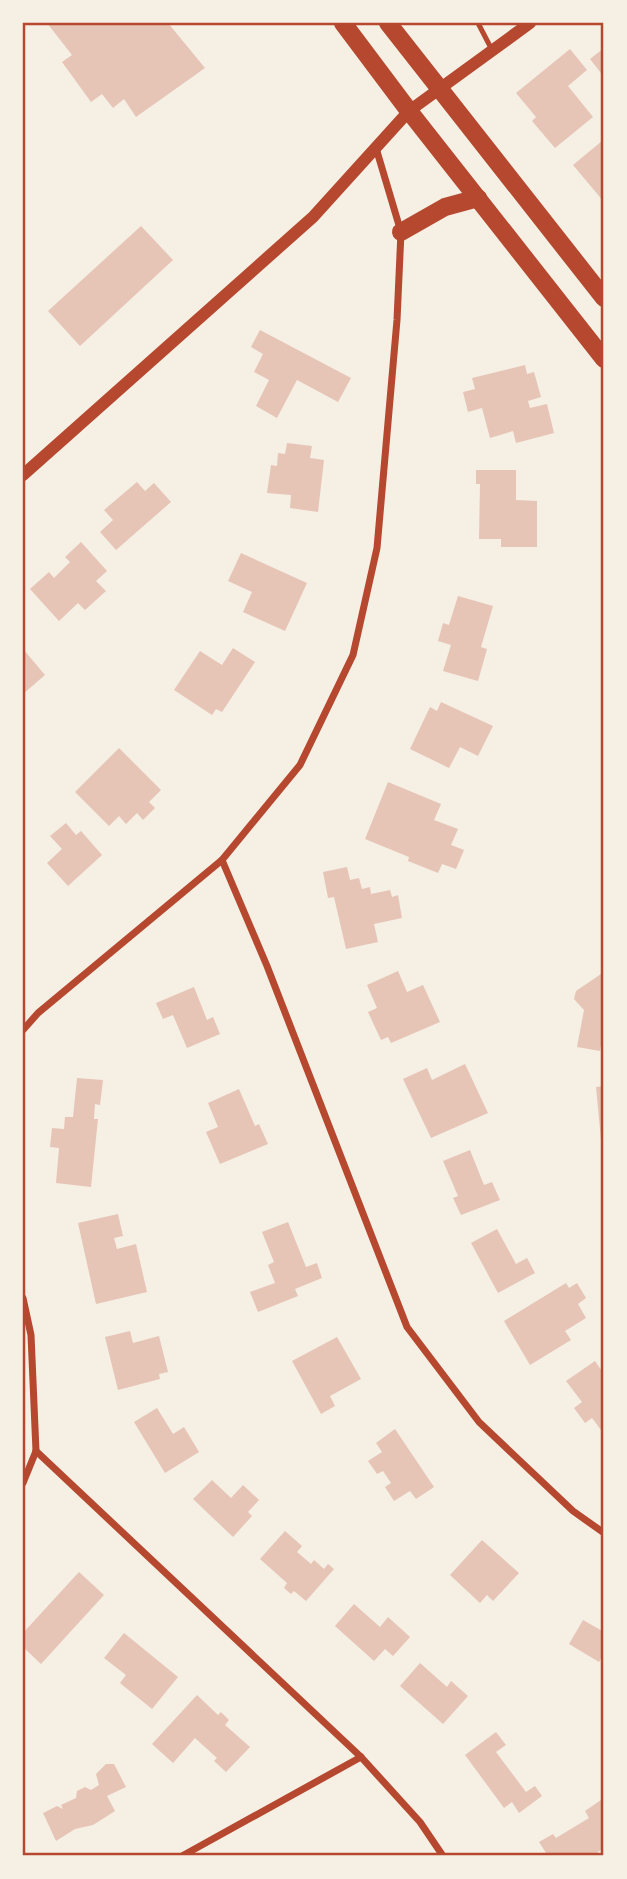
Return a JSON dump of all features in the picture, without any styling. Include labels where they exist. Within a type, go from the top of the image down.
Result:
[{"type":"main road","points":[[344,23],[409,111],[604,359]]},
{"type":"main road","points":[[388,23],[604,298]]},
{"type":"main road","points":[[401,232],[445,207],[478,198]]},
{"type":"street","points":[[23,475],[313,218],[409,111],[530,23]]},
{"type":"street","points":[[23,1030],[38,1013],[222,860],[300,765],[353,655],[377,548],[397,320],[401,232],[376,148]]},
{"type":"street","points":[[222,860],[267,966],[407,1327],[479,1422],[573,1511],[604,1533]]},
{"type":"street","points":[[23,1298],[32,1335],[36,1451],[23,1483]]},
{"type":"street","points":[[36,1451],[361,1757],[420,1822],[443,1856]]},
{"type":"street","points":[[182,1856],[361,1757]]},
{"type":"lane","points":[[478,23],[492,51]]},
{"type":"building","points":[[47,23],[168,23],[205,68],[136,117],[124,99],[113,108],[102,94],[91,102],[62,62],[72,55]]},
{"type":"building","points":[[604,48],[604,77],[590,59]]},
{"type":"building","points":[[570,49],[587,70],[568,86],[593,117],[555,148],[532,121],[536,117],[516,93]]},
{"type":"building","points":[[602,141],[604,143],[604,202],[573,165]]},
{"type":"building","points":[[141,226],[173,260],[80,346],[48,311]]},
{"type":"building","points":[[260,330],[351,378],[338,402],[297,380],[277,418],[256,406],[269,380],[254,372],[263,354],[251,347]]},
{"type":"building","points":[[525,365],[527,374],[534,372],[541,397],[528,401],[530,408],[547,404],[554,433],[516,443],[513,431],[490,438],[482,408],[468,412],[463,392],[475,389],[472,378]]},
{"type":"building","points":[[287,443],[312,446],[310,458],[324,460],[318,512],[290,508],[291,495],[267,493],[271,465],[277,466],[278,453],[285,454]]},
{"type":"building","points":[[476,470],[516,470],[516,500],[537,501],[537,547],[501,547],[501,539],[479,539],[480,484],[476,484]]},
{"type":"building","points":[[137,482],[145,491],[154,483],[171,502],[116,550],[100,532],[113,520],[104,510]]},
{"type":"building","points":[[81,542],[107,571],[96,581],[106,591],[85,610],[78,603],[59,621],[30,589],[49,572],[54,578],[70,562],[65,557]]},
{"type":"building","points":[[241,553],[307,583],[285,631],[243,612],[252,592],[228,581]]},
{"type":"building","points":[[458,596],[493,606],[481,647],[487,649],[478,681],[443,671],[451,645],[438,641],[443,623],[449,625]]},
{"type":"building","points":[[233,648],[255,662],[222,712],[216,709],[212,715],[174,690],[200,651],[222,665]]},
{"type":"building","points":[[23,649],[45,675],[23,694]]},
{"type":"building","points":[[441,702],[493,726],[478,756],[460,747],[449,768],[410,749],[430,707],[437,711]]},
{"type":"building","points":[[119,748],[161,790],[149,802],[155,808],[143,820],[137,813],[126,824],[119,816],[109,826],[75,792]]},
{"type":"building","points":[[388,782],[441,804],[434,820],[458,829],[451,845],[464,850],[456,869],[442,864],[438,873],[408,861],[409,857],[365,839]]},
{"type":"building","points":[[66,823],[76,835],[81,831],[102,855],[68,886],[47,863],[62,849],[50,836]]},
{"type":"building","points":[[347,867],[350,880],[359,878],[362,889],[370,887],[371,894],[390,890],[392,897],[398,895],[402,918],[374,924],[378,942],[346,949],[334,897],[328,898],[323,872]]},
{"type":"building","points":[[398,971],[407,992],[423,985],[440,1022],[391,1043],[388,1037],[381,1040],[368,1012],[377,1008],[367,985]]},
{"type":"building","points":[[604,972],[604,1038],[600,1051],[577,1047],[584,1010],[574,999],[576,991]]},
{"type":"building","points":[[194,987],[207,1020],[213,1017],[220,1034],[187,1048],[173,1015],[163,1019],[156,1003]]},
{"type":"building","points":[[465,1064],[488,1113],[431,1138],[403,1079],[427,1068],[432,1080]]},
{"type":"building","points":[[77,1078],[103,1080],[100,1105],[95,1104],[94,1119],[98,1119],[91,1187],[56,1183],[59,1148],[50,1147],[52,1128],[64,1129],[65,1117],[73,1117]]},
{"type":"building","points":[[604,1086],[604,1151],[602,1151],[596,1087]]},
{"type":"building","points":[[239,1089],[255,1126],[259,1124],[268,1144],[220,1164],[206,1132],[218,1127],[208,1103]]},
{"type":"building","points":[[470,1150],[484,1185],[492,1182],[500,1200],[461,1215],[453,1198],[458,1196],[443,1161]]},
{"type":"building","points":[[118,1214],[123,1236],[114,1238],[117,1249],[136,1244],[147,1292],[96,1304],[78,1223]]},
{"type":"building","points":[[288,1222],[306,1267],[317,1263],[322,1278],[295,1289],[298,1296],[258,1312],[250,1292],[275,1283],[268,1265],[274,1262],[262,1232]]},
{"type":"building","points":[[497,1229],[516,1264],[527,1258],[535,1273],[498,1293],[471,1243]]},
{"type":"building","points":[[566,1283],[569,1288],[577,1283],[586,1298],[578,1304],[586,1318],[565,1331],[571,1340],[530,1365],[504,1321]]},
{"type":"building","points":[[130,1331],[133,1343],[159,1336],[168,1372],[159,1374],[160,1379],[118,1390],[105,1337]]},
{"type":"building","points":[[337,1337],[361,1379],[330,1396],[335,1406],[321,1414],[292,1361]]},
{"type":"building","points":[[595,1361],[604,1374],[604,1434],[592,1418],[585,1423],[574,1408],[582,1402],[566,1381]]},
{"type":"building","points":[[157,1408],[173,1434],[184,1427],[199,1452],[165,1473],[134,1422]]},
{"type":"building","points":[[395,1429],[434,1487],[416,1499],[410,1491],[394,1501],[385,1487],[391,1483],[383,1471],[377,1474],[368,1461],[382,1452],[376,1443]]},
{"type":"building","points":[[212,1480],[231,1498],[243,1485],[259,1500],[248,1512],[252,1516],[233,1537],[193,1499]]},
{"type":"building","points":[[285,1531],[302,1546],[297,1552],[311,1564],[314,1560],[324,1569],[328,1564],[334,1569],[306,1601],[294,1591],[291,1594],[284,1588],[287,1583],[260,1559]]},
{"type":"building","points":[[482,1540],[519,1573],[493,1601],[487,1595],[480,1603],[450,1575]]},
{"type":"building","points":[[79,1572],[104,1595],[41,1664],[23,1647],[23,1633]]},
{"type":"building","points":[[354,1604],[380,1627],[388,1617],[410,1637],[393,1656],[385,1649],[374,1661],[335,1626]]},
{"type":"building","points":[[583,1620],[604,1632],[604,1658],[599,1662],[569,1644]]},
{"type":"building","points":[[124,1633],[178,1677],[152,1709],[120,1683],[126,1675],[104,1658]]},
{"type":"building","points":[[420,1663],[447,1687],[451,1681],[468,1696],[443,1724],[400,1686]]},
{"type":"building","points":[[197,1695],[218,1715],[221,1712],[229,1720],[225,1725],[250,1747],[226,1772],[214,1761],[217,1758],[195,1738],[173,1763],[152,1744]]},
{"type":"building","points":[[496,1732],[506,1745],[496,1752],[526,1792],[535,1786],[542,1796],[519,1813],[512,1802],[504,1808],[465,1755]]},
{"type":"building","points":[[106,1764],[114,1764],[126,1787],[107,1796],[115,1811],[93,1825],[75,1829],[56,1841],[43,1813],[57,1806],[63,1809],[61,1805],[76,1798],[77,1791],[85,1787],[91,1790],[99,1785],[96,1774]]},
{"type":"building","points":[[601,1800],[604,1805],[604,1848],[592,1856],[548,1856],[539,1842],[553,1834],[556,1838],[589,1818],[585,1811]]}]
